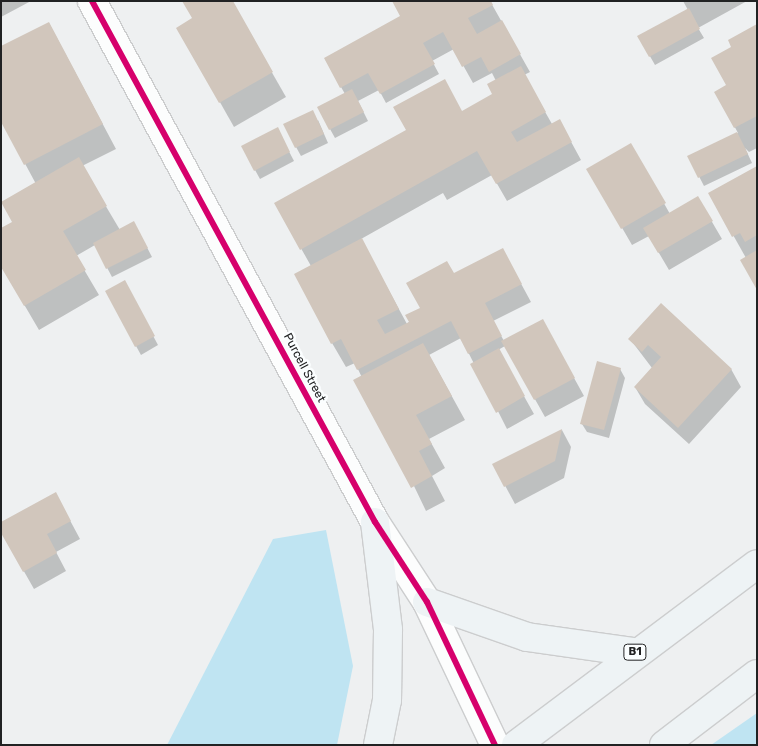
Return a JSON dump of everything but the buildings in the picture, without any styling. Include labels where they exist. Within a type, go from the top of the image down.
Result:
[{"type":"main road","points":[[375,522],[388,630],[387,700],[378,745]]},
{"type":"main road","name":"B1","points":[[516,745],[634,652],[757,564]]},
{"type":"main road","points":[[427,602],[528,637],[634,652]]},
{"type":"main road","points":[[664,745],[757,674]]},
{"type":"street","name":"Purcell Street","points":[[92,1],[375,522],[427,602],[495,745]]},
{"type":"shaded area","points":[[326,530],[353,666],[337,745],[167,745],[273,539]]},
{"type":"shaded area","points":[[757,713],[757,745],[711,745]]},
{"type":"cycle path","points":[[92,1],[375,522],[427,602],[495,745]]}]
